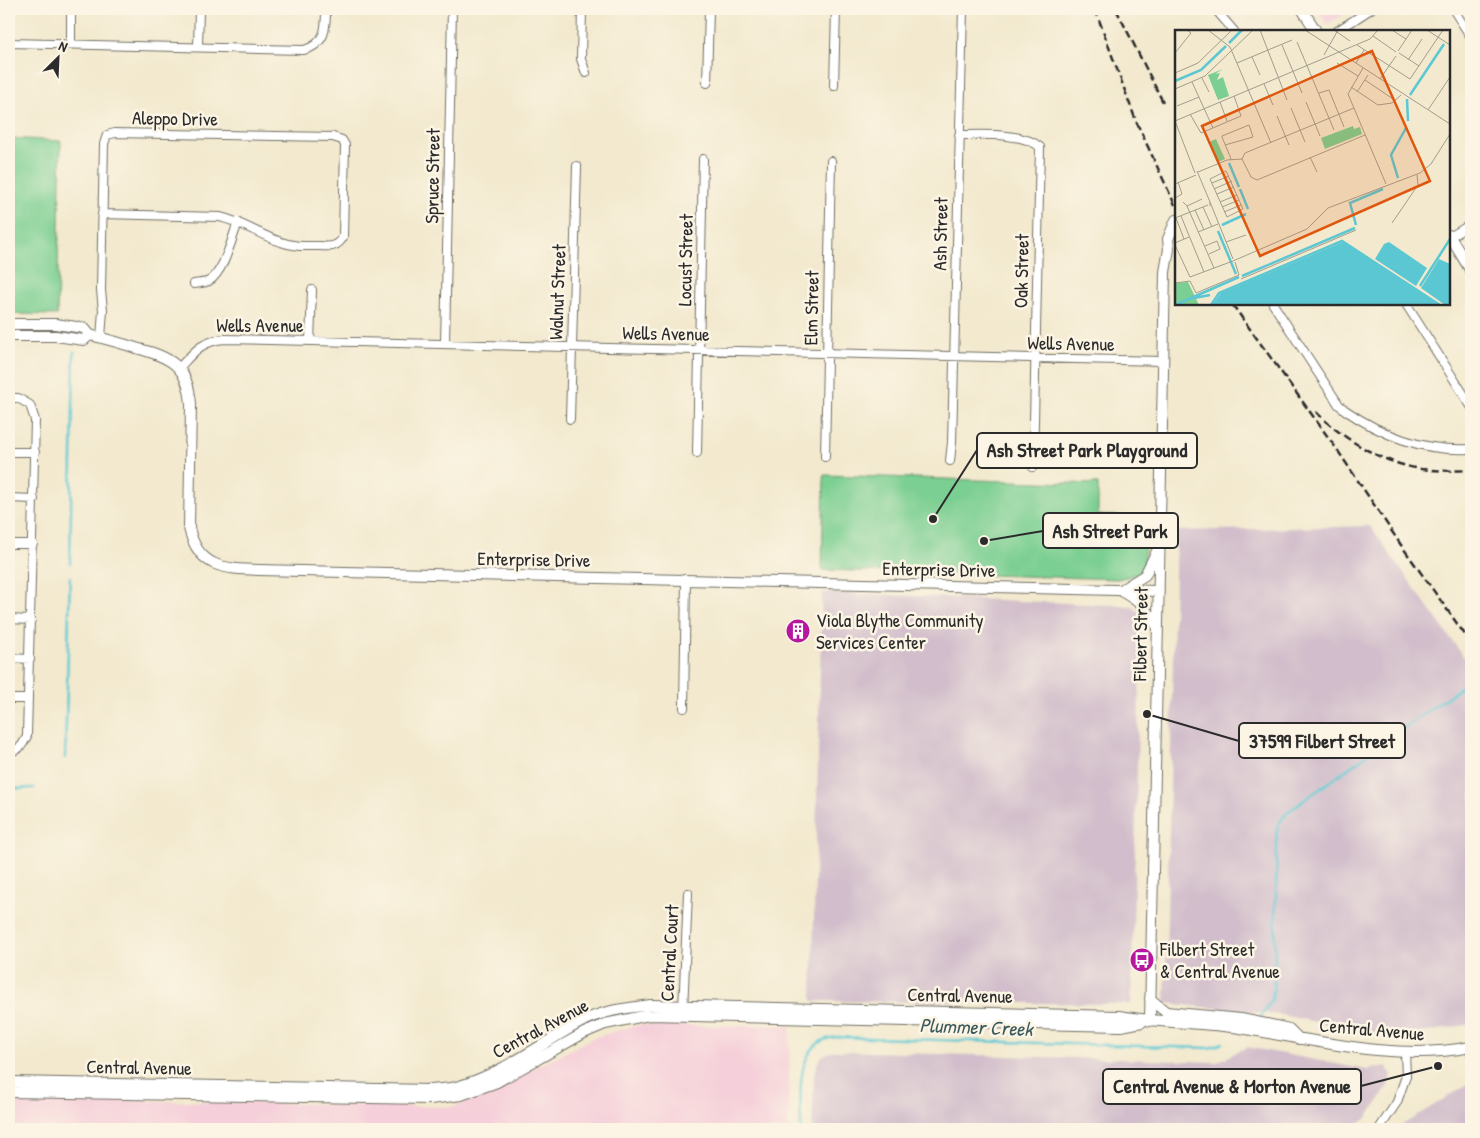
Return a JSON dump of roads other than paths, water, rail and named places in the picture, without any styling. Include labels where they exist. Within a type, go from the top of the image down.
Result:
[{"type":"street","points":[[71,44],[72,9]]},
{"type":"street","points":[[198,47],[199,9]]},
{"type":"street","points":[[9,43],[304,50],[312,48],[319,42],[326,27],[326,9]]},
{"type":"street","name":"Spruce Street","points":[[445,344],[452,9]]},
{"type":"street","points":[[582,9],[581,59],[586,73]]},
{"type":"street","points":[[707,83],[708,9]]},
{"type":"street","points":[[834,86],[836,9]]},
{"type":"street","name":"Ash Street","points":[[950,460],[963,9]]},
{"type":"street","points":[[1215,9],[1233,30]]},
{"type":"street","points":[[1302,9],[1315,30]]},
{"type":"street","points":[[1339,30],[1371,9]]},
{"type":"street","points":[[1453,9],[1471,36]]},
{"type":"street","name":"Aleppo Drive","points":[[101,338],[103,310],[101,290],[104,144],[107,135],[111,133],[333,138],[342,140],[346,149],[344,231],[340,242],[332,247],[291,245],[280,242],[238,222]]},
{"type":"street","name":"Oak Street","points":[[959,135],[1006,137],[1031,141],[1040,147],[1033,467]]},
{"type":"street","name":"Locust Street","points":[[697,453],[703,159]]},
{"type":"street","name":"Elm Street","points":[[825,457],[831,161]]},
{"type":"street","name":"Walnut Street","points":[[570,419],[577,166]]},
{"type":"street","points":[[102,214],[209,216],[238,222],[223,262],[215,276],[209,281],[194,284]]},
{"type":"street","name":"Filbert Street","points":[[1150,1021],[1164,272],[1169,248],[1168,239],[1175,222]]},
{"type":"street","points":[[1450,235],[1471,224]]},
{"type":"street","points":[[1450,238],[1471,270]]},
{"type":"street","name":"Filbert Street","points":[[1169,248],[1175,241]]},
{"type":"street","points":[[310,341],[312,290]]},
{"type":"street","points":[[1274,305],[1345,410],[1390,436],[1419,445],[1441,449],[1471,449]]},
{"type":"street","points":[[1407,305],[1471,406]]},
{"type":"street","points":[[9,324],[55,324],[84,328],[90,335],[156,353],[180,368]]},
{"type":"street","points":[[9,336],[56,336],[84,340],[90,335]]},
{"type":"street","name":"Wells Avenue","points":[[180,368],[198,348],[214,340],[1162,361]]},
{"type":"street","name":"Enterprise Drive","points":[[180,368],[188,384],[191,404],[189,528],[191,538],[212,563],[233,570],[1159,591]]},
{"type":"street","points":[[9,398],[18,398],[30,405],[35,420],[27,736],[23,745],[15,751],[9,750]]},
{"type":"street","points":[[9,452],[35,452]]},
{"type":"street","points":[[9,498],[34,499]]},
{"type":"street","points":[[9,544],[33,544]]},
{"type":"street","points":[[1157,626],[1137,600],[1120,590],[1145,575],[1159,546]]},
{"type":"street","points":[[684,708],[686,580]]},
{"type":"street","points":[[9,619],[31,620]]},
{"type":"street","points":[[9,658],[30,659]]},
{"type":"street","points":[[9,699],[28,699]]},
{"type":"street","name":"Central Court","points":[[683,1010],[688,893]]},
{"type":"street","points":[[1150,999],[1166,1012],[1241,1019],[1271,1025],[1289,1029],[1299,1039]]},
{"type":"street","name":"Central Avenue","points":[[9,1082],[430,1090],[456,1087],[492,1074],[580,1023],[596,1016],[622,1008],[650,1005],[683,1010],[1119,1016],[1150,1021],[1226,1026],[1299,1039],[1404,1052],[1433,1052],[1471,1047]]},
{"type":"street","name":"Central Avenue","points":[[9,1092],[430,1099],[461,1096],[497,1082],[584,1033],[605,1024],[683,1010]]},
{"type":"street","points":[[1379,1129],[1397,1102],[1406,1076],[1404,1052]]},
{"type":"waterway","points":[[70,563],[74,352]]},
{"type":"waterway","points":[[65,758],[70,577]]},
{"type":"waterway","name":"Plummer Creek","points":[[1261,1017],[1272,999],[1274,983],[1276,835],[1279,823],[1289,811],[1471,680]]},
{"type":"waterway","points":[[9,789],[34,788]]},
{"type":"waterway","name":"Plummer Creek","points":[[801,1129],[800,1093],[804,1067],[814,1047],[830,1038],[1209,1048],[1223,1043]]},
{"type":"railway","points":[[1095,9],[1136,121],[1175,205]]},
{"type":"railway","points":[[1116,9],[1164,104]]},
{"type":"railway","points":[[1233,305],[1336,448],[1401,545],[1471,643]]},
{"type":"railway","points":[[1316,412],[1351,440],[1392,461],[1421,469],[1471,470]]},
{"type":"place","name":"Ash Street Park Playground","points":[[933,519]]},
{"type":"place","name":"Ash Street Park","points":[[984,541]]},
{"type":"place","name":"Viola Blythe Community Services Center","points":[[798,631]]},
{"type":"place","name":"37599 Filbert Street","points":[[1147,714]]},
{"type":"place","name":"Filbert Street & Central Avenue","points":[[1142,960]]},
{"type":"place","name":"Central Avenue & Morton Avenue","points":[[1438,1066]]}]
